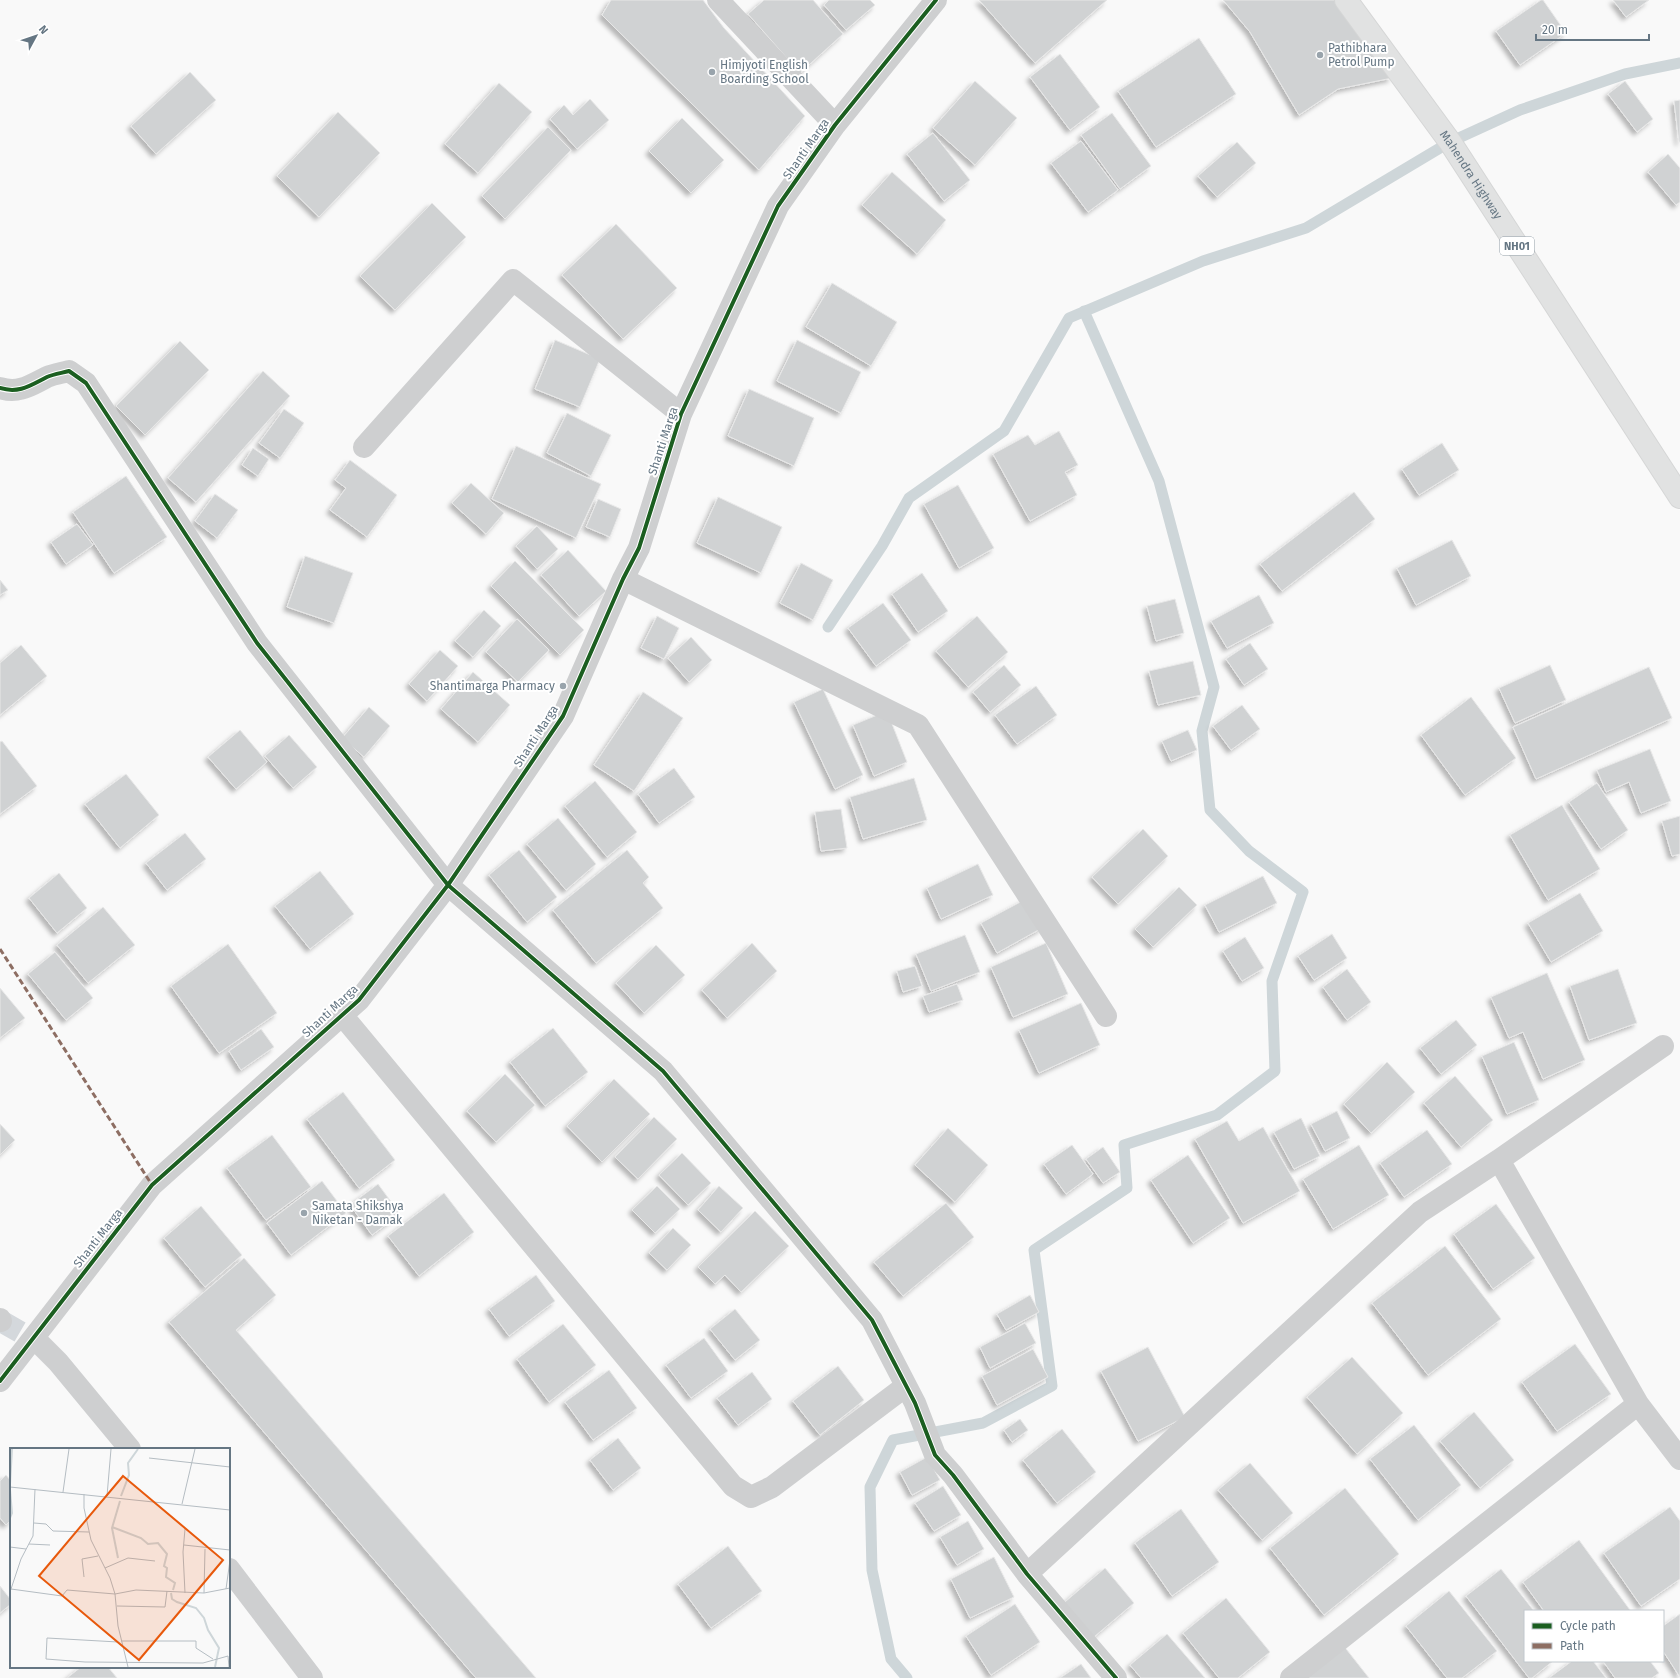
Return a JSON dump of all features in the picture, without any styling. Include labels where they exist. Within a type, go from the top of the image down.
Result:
[{"type":"highway","name":"Mahendra Highway","points":[[1352,2],[1450,142],[1680,497]]},
{"type":"street","points":[[718,0],[836,125]]},
{"type":"street","name":"Shanti Marga","points":[[0,1381],[152,1185],[359,1000],[448,885],[563,716],[623,579],[639,548],[681,414],[778,206],[836,125],[936,0]]},
{"type":"street","points":[[364,447],[513,280],[681,414]]},
{"type":"street","points":[[0,388],[11,392],[32,386],[48,376],[69,371],[86,383],[257,643],[448,885],[663,1071],[872,1320],[910,1395],[935,1455],[953,1475],[1027,1574],[1116,1678]]},
{"type":"street","points":[[623,579],[918,725],[1106,1016]]},
{"type":"street","points":[[342,1015],[733,1486],[751,1497],[772,1487],[910,1395]]},
{"type":"street","points":[[1027,1574],[1420,1212],[1499,1160],[1663,1046]]},
{"type":"street","points":[[1499,1160],[1638,1404],[1680,1459]]},
{"type":"street","points":[[39,1343],[58,1362],[129,1448]]},
{"type":"street","points":[[1290,1678],[1638,1404]]},
{"type":"street","points":[[230,1570],[312,1678]]},
{"type":"building","name":"Himjyoti English Boarding School","points":[[611,0],[703,0],[724,28],[805,116],[759,170],[602,15]]},
{"type":"building","points":[[764,0],[813,0],[843,34],[800,73],[748,14]]},
{"type":"building","points":[[829,0],[870,0],[875,5],[846,30],[824,5]]},
{"type":"building","points":[[979,0],[1107,0],[1035,63]]},
{"type":"building","name":"Pathibhara Petrol Pump","points":[[1223,0],[1337,0],[1392,78],[1338,89],[1299,115],[1250,32]]},
{"type":"building","points":[[1543,0],[1566,33],[1520,65],[1496,31]]},
{"type":"building","points":[[1613,0],[1649,0],[1626,17]]},
{"type":"building","points":[[1199,38],[1236,94],[1156,147],[1118,91]]},
{"type":"building","points":[[1060,54],[1100,107],[1070,130],[1030,77]]},
{"type":"building","points":[[190,72],[216,100],[156,154],[131,126]]},
{"type":"building","points":[[975,81],[1017,118],[975,165],[933,128]]},
{"type":"building","points":[[1625,81],[1653,119],[1637,132],[1608,94]]},
{"type":"building","points":[[499,83],[532,112],[478,173],[445,144]]},
{"type":"building","points":[[590,99],[609,120],[577,149],[550,119],[564,105],[573,115]]},
{"type":"building","points":[[1680,100],[1680,142],[1679,142],[1674,101]]},
{"type":"building","points":[[338,112],[380,153],[319,217],[277,176]]},
{"type":"building","points":[[1112,113],[1151,166],[1120,189],[1081,135]]},
{"type":"building","points":[[682,118],[724,160],[691,193],[649,151]]},
{"type":"building","points":[[548,127],[571,150],[505,219],[482,196]]},
{"type":"building","points":[[933,133],[970,180],[944,201],[907,154]]},
{"type":"building","points":[[1081,141],[1118,190],[1088,212],[1051,163]]},
{"type":"building","points":[[1237,142],[1256,163],[1217,197],[1198,176]]},
{"type":"building","points":[[1668,154],[1680,168],[1680,202],[1676,205],[1648,172]]},
{"type":"building","points":[[892,172],[946,220],[917,254],[862,205]]},
{"type":"building","points":[[432,203],[466,237],[395,310],[360,276]]},
{"type":"building","points":[[616,224],[677,288],[623,339],[562,275]]},
{"type":"building","points":[[832,283],[897,322],[871,366],[806,327]]},
{"type":"building","points":[[555,340],[600,359],[580,407],[535,389]]},
{"type":"building","points":[[797,340],[861,372],[841,413],[777,381]]},
{"type":"building","points":[[180,341],[209,370],[145,435],[116,406]]},
{"type":"building","points":[[263,371],[290,396],[196,502],[168,478]]},
{"type":"building","points":[[749,389],[814,418],[794,466],[728,436]]},
{"type":"building","points":[[284,409],[304,423],[280,458],[259,443]]},
{"type":"building","points":[[567,413],[611,435],[591,476],[547,453]]},
{"type":"building","points":[[1059,431],[1078,465],[1065,472],[1077,495],[1030,521],[993,454],[1028,435],[1035,445]]},
{"type":"building","points":[[1442,443],[1459,470],[1419,495],[1402,469]]},
{"type":"building","points":[[516,446],[601,484],[576,538],[492,499]]},
{"type":"building","points":[[253,448],[269,459],[258,476],[242,465]]},
{"type":"building","points":[[350,460],[397,495],[367,537],[330,510],[346,488],[335,480]]},
{"type":"building","points":[[126,476],[167,537],[114,573],[73,512]]},
{"type":"building","points":[[471,483],[504,513],[486,534],[452,503]]},
{"type":"building","points":[[958,485],[994,548],[959,568],[924,504]]},
{"type":"building","points":[[1354,492],[1375,519],[1282,591],[1260,564]]},
{"type":"building","points":[[215,494],[238,510],[217,538],[195,521]]},
{"type":"building","points":[[718,497],[782,527],[761,573],[697,543]]},
{"type":"building","points":[[598,499],[621,509],[610,537],[586,527]]},
{"type":"building","points":[[77,524],[93,545],[66,564],[51,542]]},
{"type":"building","points":[[537,526],[558,549],[537,569],[516,546]]},
{"type":"building","points":[[1452,540],[1471,576],[1416,605],[1397,568]]},
{"type":"building","points":[[568,550],[606,591],[579,616],[541,575]]},
{"type":"building","points":[[305,556],[353,573],[334,623],[287,607]]},
{"type":"building","points":[[515,561],[584,630],[560,655],[491,586]]},
{"type":"building","points":[[801,563],[833,580],[813,620],[780,603]]},
{"type":"building","points":[[922,573],[948,611],[918,632],[892,594]]},
{"type":"building","points":[[0,580],[8,590],[0,595]]},
{"type":"building","points":[[1259,595],[1274,623],[1227,648],[1211,621]]},
{"type":"building","points":[[1175,599],[1184,633],[1156,641],[1147,606]]},
{"type":"building","points":[[883,603],[911,640],[876,666],[848,628]]},
{"type":"building","points":[[484,610],[501,626],[473,657],[455,641]]},
{"type":"building","points":[[657,616],[679,628],[664,659],[641,648]]},
{"type":"building","points":[[977,616],[1008,652],[968,687],[936,651]]},
{"type":"building","points":[[517,619],[549,650],[518,682],[486,652]]},
{"type":"building","points":[[691,637],[712,660],[689,682],[668,658]]},
{"type":"building","points":[[1250,643],[1268,669],[1244,685],[1226,659]]},
{"type":"building","points":[[21,645],[47,676],[0,715],[0,663]]},
{"type":"building","points":[[440,650],[458,666],[427,701],[409,684]]},
{"type":"building","points":[[1193,661],[1201,695],[1158,705],[1149,671]]},
{"type":"building","points":[[1004,665],[1021,685],[990,712],[973,692]]},
{"type":"building","points":[[1550,665],[1566,700],[1515,723],[1499,688]]},
{"type":"building","points":[[1649,667],[1672,718],[1536,779],[1513,727]]},
{"type":"building","points":[[473,672],[510,705],[478,742],[441,709]]},
{"type":"building","points":[[1036,686],[1057,715],[1017,744],[995,715]]},
{"type":"building","points":[[823,689],[863,775],[835,789],[794,702]]},
{"type":"building","points":[[643,692],[683,718],[634,791],[594,765]]},
{"type":"building","points":[[1471,697],[1516,758],[1465,795],[1421,735]]},
{"type":"building","points":[[1242,705],[1260,729],[1231,750],[1213,726]]},
{"type":"building","points":[[369,707],[390,726],[364,757],[342,738]]},
{"type":"building","points":[[887,711],[907,762],[874,776],[853,725]]},
{"type":"building","points":[[240,730],[267,762],[236,789],[208,757]]},
{"type":"building","points":[[1188,730],[1197,750],[1171,761],[1162,741]]},
{"type":"building","points":[[289,735],[317,767],[293,788],[265,756]]},
{"type":"building","points":[[2,741],[37,786],[0,814],[0,742]]},
{"type":"building","points":[[1650,749],[1671,801],[1641,813],[1629,782],[1606,792],[1597,770]]},
{"type":"building","points":[[674,768],[695,797],[659,823],[638,794]]},
{"type":"building","points":[[126,774],[159,815],[120,848],[85,804]]},
{"type":"building","points":[[914,778],[927,820],[863,839],[850,797]]},
{"type":"building","points":[[595,781],[637,832],[607,857],[565,806]]},
{"type":"building","points":[[1597,783],[1628,830],[1601,849],[1569,802]]},
{"type":"building","points":[[1562,805],[1600,869],[1548,900],[1510,835]]},
{"type":"building","points":[[841,809],[847,848],[821,851],[815,812]]},
{"type":"building","points":[[1680,816],[1680,854],[1672,856],[1662,821]]},
{"type":"building","points":[[558,818],[596,864],[566,890],[527,844]]},
{"type":"building","points":[[1143,829],[1168,856],[1118,904],[1092,877]]},
{"type":"building","points":[[185,833],[206,859],[167,890],[146,863]]},
{"type":"building","points":[[519,850],[557,897],[527,922],[489,875]]},
{"type":"building","points":[[627,850],[649,877],[643,883],[663,908],[596,963],[553,910]]},
{"type":"building","points":[[978,864],[993,895],[941,919],[927,888]]},
{"type":"building","points":[[320,871],[354,914],[310,949],[275,906]]},
{"type":"building","points":[[59,873],[87,908],[57,933],[29,898]]},
{"type":"building","points":[[1263,876],[1277,903],[1219,932],[1205,905]]},
{"type":"building","points":[[1179,887],[1197,905],[1153,947],[1135,929]]},
{"type":"building","points":[[1580,893],[1603,931],[1551,962],[1528,923]]},
{"type":"building","points":[[1026,899],[1042,928],[997,953],[981,923]]},
{"type":"building","points":[[103,907],[135,945],[88,983],[57,945]]},
{"type":"building","points":[[1332,934],[1347,958],[1314,980],[1298,956]]},
{"type":"building","points":[[965,935],[980,972],[931,991],[916,954]]},
{"type":"building","points":[[1245,937],[1264,968],[1242,981],[1223,951]]},
{"type":"building","points":[[752,943],[777,971],[727,1018],[702,990]]},
{"type":"building","points":[[1046,943],[1068,994],[1013,1017],[991,967]]},
{"type":"building","points":[[228,944],[277,1013],[219,1053],[171,986]]},
{"type":"building","points":[[656,945],[685,975],[644,1013],[616,983]]},
{"type":"building","points":[[55,952],[93,998],[66,1020],[28,974]]},
{"type":"building","points":[[915,966],[922,986],[903,992],[897,971]]},
{"type":"building","points":[[1347,969],[1371,1002],[1347,1020],[1323,987]]},
{"type":"building","points":[[1618,969],[1637,1023],[1589,1040],[1570,986]]},
{"type":"building","points":[[1547,973],[1585,1060],[1543,1079],[1523,1032],[1509,1038],[1491,997]]},
{"type":"building","points":[[957,984],[963,1000],[929,1012],[923,996]]},
{"type":"building","points":[[0,988],[25,1018],[0,1038]]},
{"type":"building","points":[[1081,1003],[1100,1045],[1039,1073],[1019,1030]]},
{"type":"building","points":[[1456,1020],[1477,1045],[1441,1074],[1420,1048]]},
{"type":"building","points":[[553,1028],[588,1072],[545,1106],[510,1062]]},
{"type":"building","points":[[261,1029],[274,1047],[241,1070],[229,1051]]},
{"type":"building","points":[[1514,1042],[1539,1100],[1507,1114],[1482,1056]]},
{"type":"building","points":[[1387,1062],[1415,1092],[1371,1133],[1344,1104]]},
{"type":"building","points":[[505,1074],[535,1105],[496,1142],[467,1111]]},
{"type":"building","points":[[1455,1076],[1493,1120],[1461,1147],[1424,1103]]},
{"type":"building","points":[[614,1079],[650,1114],[602,1162],[567,1126]]},
{"type":"building","points":[[343,1092],[395,1160],[359,1188],[307,1119]]},
{"type":"building","points":[[1337,1111],[1350,1138],[1325,1151],[1311,1124]]},
{"type":"building","points":[[654,1117],[677,1139],[638,1179],[615,1157]]},
{"type":"building","points":[[1301,1118],[1320,1156],[1294,1169],[1274,1132]]},
{"type":"building","points":[[1227,1121],[1239,1141],[1263,1127],[1300,1191],[1243,1223],[1195,1139]]},
{"type":"building","points":[[0,1124],[15,1140],[0,1155]]},
{"type":"building","points":[[948,1128],[988,1165],[955,1202],[915,1165]]},
{"type":"building","points":[[1427,1130],[1452,1164],[1404,1197],[1380,1163]]},
{"type":"building","points":[[272,1135],[311,1187],[266,1220],[227,1168]]},
{"type":"building","points":[[1072,1145],[1093,1174],[1066,1194],[1044,1164]]},
{"type":"building","points":[[1359,1145],[1389,1195],[1333,1229],[1303,1179]]},
{"type":"building","points":[[1103,1147],[1120,1172],[1103,1183],[1086,1159]]},
{"type":"building","points":[[682,1153],[711,1183],[688,1205],[659,1175]]},
{"type":"building","points":[[1188,1155],[1230,1218],[1193,1243],[1151,1180]]},
{"type":"building","points":[[322,1181],[346,1213],[291,1255],[267,1223]]},
{"type":"building","points":[[378,1184],[400,1214],[372,1235],[350,1205]]},
{"type":"building","points":[[657,1186],[680,1209],[655,1233],[632,1210]]},
{"type":"building","points":[[719,1186],[743,1208],[721,1232],[698,1210]]},
{"type":"building","points":[[444,1193],[474,1232],[419,1276],[388,1236]]},
{"type":"building","points":[[946,1203],[974,1237],[903,1296],[874,1262]]},
{"type":"building","points":[[1496,1204],[1535,1258],[1493,1289],[1454,1234]]},
{"type":"building","points":[[201,1206],[242,1255],[205,1287],[164,1238]]},
{"type":"building","points":[[755,1211],[789,1246],[741,1292],[725,1275],[715,1284],[698,1267]]},
{"type":"building","points":[[673,1228],[691,1245],[667,1270],[649,1253]]},
{"type":"building","points":[[1445,1246],[1501,1319],[1428,1375],[1372,1303]]},
{"type":"building","points":[[244,1258],[276,1295],[236,1330],[536,1678],[476,1678],[169,1322]]},
{"type":"building","points":[[536,1275],[555,1301],[509,1336],[489,1309]]},
{"type":"building","points":[[1030,1295],[1039,1312],[1006,1330],[997,1314]]},
{"type":"building","points":[[735,1309],[760,1340],[735,1360],[710,1329]]},
{"type":"building","points":[[1025,1323],[1036,1343],[990,1368],[980,1347]]},
{"type":"building","points":[[563,1324],[596,1365],[549,1402],[517,1359]]},
{"type":"building","points":[[704,1338],[728,1371],[691,1398],[666,1365]]},
{"type":"building","points":[[1575,1344],[1611,1394],[1557,1431],[1522,1382]]},
{"type":"building","points":[[1148,1347],[1185,1417],[1138,1441],[1101,1371]]},
{"type":"building","points":[[1033,1349],[1048,1377],[997,1405],[982,1376]]},
{"type":"building","points":[[1352,1357],[1403,1413],[1357,1454],[1307,1397]]},
{"type":"building","points":[[838,1366],[864,1400],[820,1435],[793,1401]]},
{"type":"building","points":[[609,1370],[637,1408],[593,1440],[565,1402]]},
{"type":"building","points":[[752,1372],[772,1399],[738,1425],[717,1398]]},
{"type":"building","points":[[1474,1412],[1514,1460],[1480,1488],[1440,1441]]},
{"type":"building","points":[[1020,1419],[1028,1430],[1012,1442],[1004,1430]]},
{"type":"building","points":[[1414,1425],[1461,1485],[1418,1520],[1370,1459]]},
{"type":"building","points":[[1062,1429],[1096,1472],[1057,1503],[1023,1460]]},
{"type":"building","points":[[618,1438],[641,1468],[613,1490],[590,1460]]},
{"type":"building","points":[[927,1457],[940,1480],[912,1495],[900,1472]]},
{"type":"building","points":[[1250,1463],[1293,1513],[1262,1540],[1218,1490]]},
{"type":"building","points":[[6,1475],[10,1480],[10,1521],[6,1525],[0,1518],[0,1481]]},
{"type":"building","points":[[943,1486],[961,1515],[934,1531],[915,1503]]},
{"type":"building","points":[[1345,1488],[1399,1554],[1324,1615],[1270,1548]]},
{"type":"building","points":[[1670,1507],[1680,1521],[1680,1579],[1641,1606],[1604,1553]]},
{"type":"building","points":[[1181,1509],[1219,1562],[1172,1596],[1135,1543]]},
{"type":"building","points":[[968,1521],[984,1549],[957,1565],[940,1537]]},
{"type":"building","points":[[1579,1540],[1630,1610],[1543,1610],[1523,1582]]},
{"type":"building","points":[[728,1546],[762,1591],[711,1628],[678,1584]]},
{"type":"building","points":[[994,1557],[1014,1597],[970,1618],[951,1579]]},
{"type":"building","points":[[1105,1568],[1134,1603],[1088,1642],[1059,1607]]},
{"type":"building","points":[[1501,1569],[1533,1610],[1524,1610],[1524,1662],[1552,1662],[1532,1678],[1529,1678],[1466,1596]]},
{"type":"building","points":[[0,1586],[10,1599],[10,1605],[0,1613]]},
{"type":"building","points":[[1449,1591],[1497,1651],[1462,1678],[1447,1678],[1406,1626]]},
{"type":"building","points":[[1226,1598],[1270,1652],[1238,1678],[1219,1678],[1183,1633]]},
{"type":"building","points":[[1015,1604],[1040,1642],[991,1675],[966,1636]]},
{"type":"building","points":[[1680,1614],[1680,1677],[1664,1653],[1664,1625]]},
{"type":"building","points":[[1167,1634],[1205,1678],[1141,1678],[1130,1665]]},
{"type":"building","points":[[1343,1645],[1369,1678],[1302,1678]]},
{"type":"building","points":[[1571,1662],[1594,1662],[1606,1678],[1549,1678]]},
{"type":"building","points":[[1604,1662],[1651,1662],[1659,1673],[1652,1678],[1615,1678]]},
{"type":"building","points":[[1081,1664],[1091,1678],[1060,1678]]},
{"type":"building","points":[[80,1668],[109,1668],[117,1678],[67,1678]]},
{"type":"waterway","points":[[828,627],[882,546],[909,498],[1004,431],[1069,318],[1203,261],[1306,228],[1450,142],[1520,110],[1625,74],[1680,63]]},
{"type":"waterway","points":[[907,1678],[891,1659],[872,1570],[870,1487],[893,1440],[983,1423],[1052,1386],[1034,1250],[1127,1188],[1124,1145],[1217,1115],[1275,1071],[1272,981],[1303,892],[1249,851],[1210,810],[1202,731],[1214,687],[1159,481],[1084,311]]},
{"type":"tunnel","points":[[1,1321],[39,1343]]},
{"type":"marked path","points":[[0,949],[152,1185]]},
{"type":"cycle path","points":[[0,1381],[152,1185],[359,1000],[448,885],[563,716],[623,579],[639,548],[681,414],[778,206],[835,125],[936,0]]},
{"type":"cycle path","points":[[0,388],[7,390],[25,388],[50,376],[69,371],[86,383],[257,643],[448,885],[663,1071],[872,1320],[915,1403],[935,1455],[953,1475],[1027,1574],[1116,1678]]},
{"type":"place","name":"Pathibhara Petrol Pump","points":[[1320,55]]},
{"type":"place","name":"Himjyoti English Boarding School","points":[[712,72]]},
{"type":"place","name":"Shantimarga Pharmacy","points":[[563,686]]},
{"type":"place","name":"Samata Shikshya Niketan - Damak","points":[[304,1213]]}]
